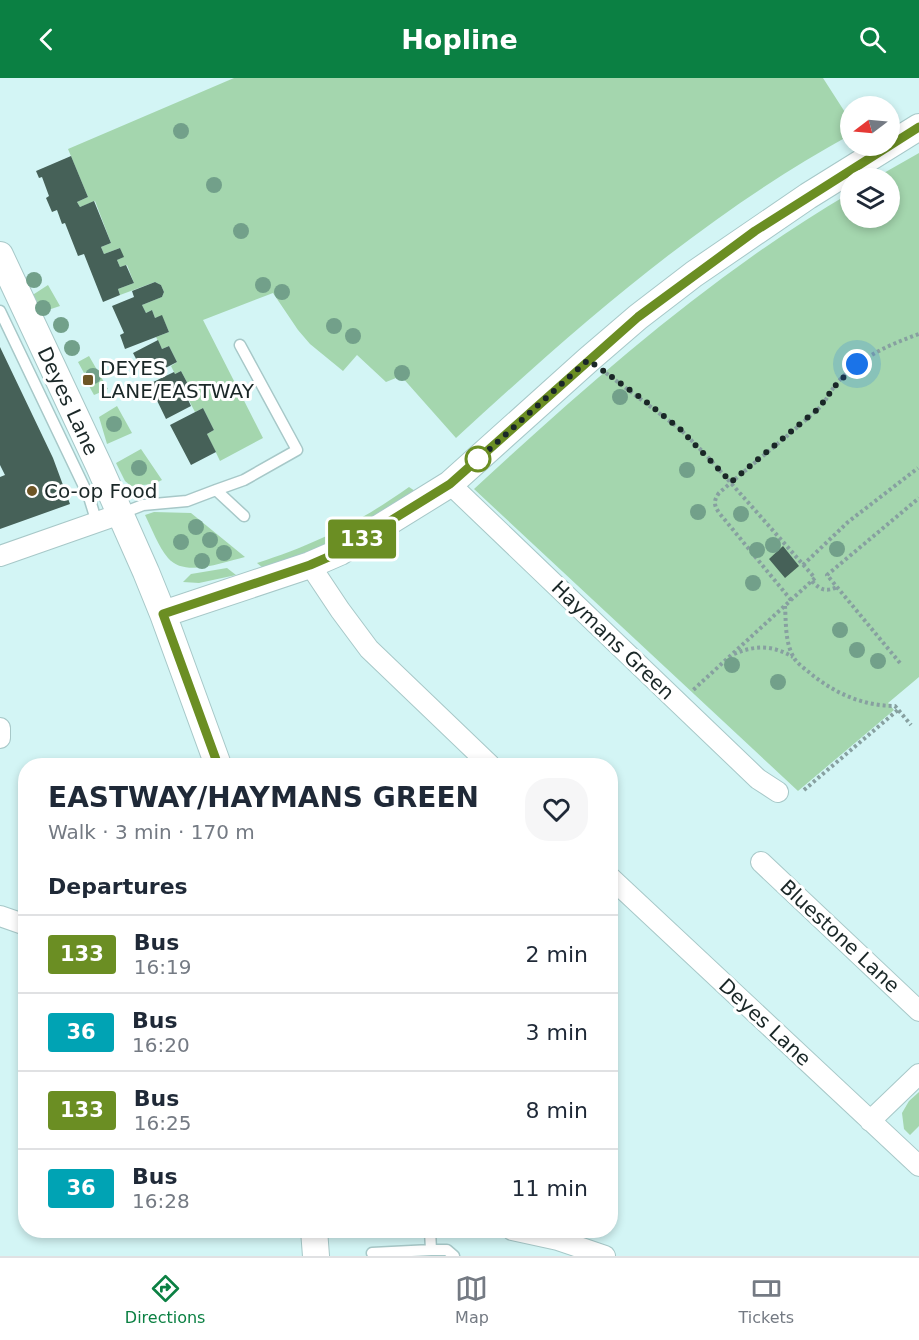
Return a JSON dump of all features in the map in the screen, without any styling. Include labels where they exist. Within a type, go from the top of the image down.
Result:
[{"type":"street","points":[[163,614],[310,565],[340,552],[450,484],[638,317],[755,231],[919,128]]},
{"type":"street","name":"Deyes Lane","points":[[0,255],[109,518],[163,614],[215,758]]},
{"type":"street","name":"Haymans Green","points":[[450,484],[758,779],[778,792]]},
{"type":"street","points":[[0,556],[109,518]]},
{"type":"street","points":[[310,565],[369,649],[483,758]]},
{"type":"street","points":[[0,728],[0,738]]},
{"type":"street","name":"Bluestone Lane","points":[[761,862],[919,1011]]},
{"type":"street","name":"Deyes Lane","points":[[618,885],[919,1166]]},
{"type":"street","points":[[0,916],[18,923]]},
{"type":"street","points":[[870,1121],[919,1074]]},
{"type":"street","points":[[315,1238],[316,1256]]},
{"type":"street","points":[[549,1238],[605,1256]]},
{"type":"lane","points":[[0,310],[89,497],[109,518],[144,505],[187,501],[244,480],[297,450],[240,345]]},
{"type":"lane","points":[[216,490],[244,516]]},
{"type":"lane","points":[[430,1238],[431,1250]]},
{"type":"lane","points":[[372,1253],[447,1250],[454,1256]]},
{"type":"path","points":[[791,600],[716,508],[715,498],[819,408],[847,372],[867,357],[891,344],[919,334]]},
{"type":"path","points":[[588,360],[680,429],[731,482],[815,578],[679,703]]},
{"type":"path","points":[[803,565],[848,522],[918,468]]},
{"type":"path","points":[[900,663],[827,575],[919,498]]},
{"type":"path","points":[[811,581],[822,590],[837,587]]},
{"type":"path","points":[[785,605],[789,647],[793,657]]},
{"type":"path","points":[[731,655],[750,648],[781,650],[793,657],[830,688],[874,705],[895,706],[911,725]]},
{"type":"path","points":[[804,790],[899,710]]},
{"type":"green space","points":[[234,78],[823,78],[840,104],[840,141],[744,200],[644,274],[549,354],[456,438],[401,376],[386,382],[357,355],[343,371],[310,344],[273,293],[203,320],[263,438],[220,461],[207,434],[214,430],[203,408],[195,412],[183,389],[189,386],[181,371],[175,374],[171,366],[177,362],[169,346],[162,349],[156,337],[169,332],[162,316],[155,318],[152,310],[146,313],[142,305],[162,297],[164,292],[161,285],[155,282],[120,295],[118,289],[134,283],[127,265],[120,267],[117,260],[123,257],[120,248],[104,254],[101,247],[111,243],[95,201],[80,207],[77,202],[88,197],[68,149]]},
{"type":"green space","points":[[919,153],[919,677],[888,703],[894,710],[798,791],[474,489],[654,331],[749,258],[840,199],[840,228],[900,228],[900,168],[893,168]]},
{"type":"green space","points":[[48,285],[60,306],[39,313],[31,296]]},
{"type":"green space","points":[[89,356],[108,389],[94,395],[89,386],[92,384],[78,362]]},
{"type":"green space","points":[[117,406],[132,433],[107,444],[99,417]]},
{"type":"green space","points":[[141,449],[162,480],[154,484],[131,486],[125,481],[116,463]]},
{"type":"green space","points":[[409,487],[415,491],[379,516],[342,536],[263,568],[257,563],[336,531]]},
{"type":"green space","points":[[154,512],[191,513],[245,557],[205,567],[184,567],[175,564],[161,548],[145,515]]},
{"type":"green space","points":[[227,568],[236,575],[199,583],[183,582],[191,574]]},
{"type":"green space","points":[[919,1092],[919,1126],[910,1135],[904,1129],[902,1113],[909,1101]]},
{"type":"building","points":[[71,156],[88,197],[77,202],[80,207],[94,201],[111,243],[101,247],[104,254],[120,248],[124,257],[117,260],[120,267],[126,265],[134,283],[118,289],[120,295],[103,302],[84,254],[78,256],[65,223],[62,224],[57,210],[52,212],[46,198],[49,196],[42,177],[39,178],[36,171]]},
{"type":"building","points":[[155,282],[161,285],[164,292],[162,297],[142,305],[146,313],[152,310],[155,318],[162,315],[169,332],[125,349],[120,335],[124,333],[112,306],[134,297],[132,291]]},
{"type":"building","points":[[158,340],[162,349],[169,346],[177,362],[146,378],[133,353]]},
{"type":"building","points":[[0,347],[53,458],[70,504],[0,529],[0,477],[5,475],[0,465]]},
{"type":"building","points":[[181,371],[189,386],[183,389],[191,406],[166,419],[149,384]]},
{"type":"building","points":[[203,408],[214,430],[207,434],[216,452],[191,465],[170,425]]},
{"type":"building","points":[[783,546],[799,566],[785,578],[769,559]]},
{"type":"bus line","name":"133","points":[[215,758],[163,614],[310,565],[340,552],[450,484],[588,360],[638,317],[694,274],[808,196],[919,127]]},
{"type":"place","name":"DEYES LANE/EASTWAY","points":[[88,380]]},
{"type":"place","name":"Co-op Food","points":[[32,491]]},
{"type":"route","points":[[478,459],[472,465],[588,360],[680,429],[731,482],[819,408],[847,372],[857,364]]}]
